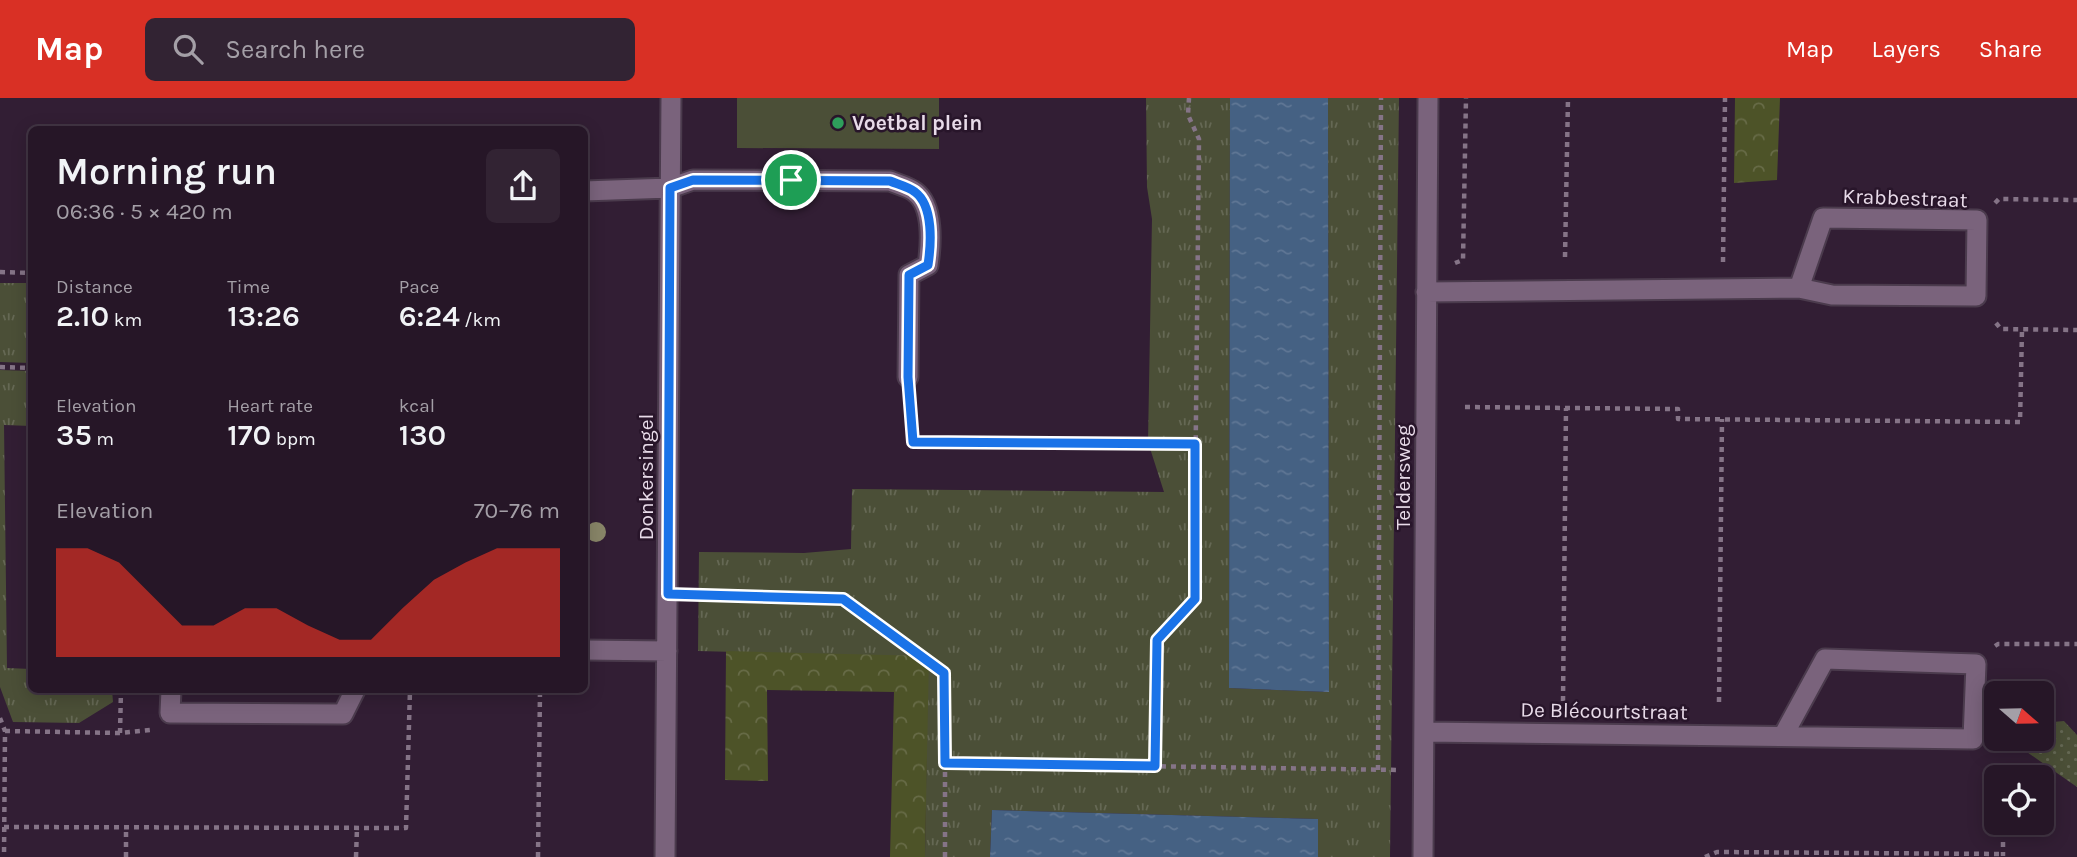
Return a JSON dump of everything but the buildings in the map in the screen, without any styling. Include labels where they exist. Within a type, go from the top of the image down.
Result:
[{"type":"street","name":"Donkersingel","points":[[665,857],[671,98]]},
{"type":"street","name":"Teldersweg","points":[[1423,857],[1428,98]]},
{"type":"street","points":[[588,191],[670,188],[693,180],[890,181],[916,192],[925,205],[932,237],[928,265],[909,275],[908,377]]},
{"type":"street","name":"Krabbestraat","points":[[1426,282],[1723,289],[1799,288],[1832,295],[1976,296],[1976,220],[1823,218],[1799,288]]},
{"type":"street","points":[[588,650],[667,651]]},
{"type":"street","points":[[1783,736],[1825,659],[1976,664]]},
{"type":"street","name":"De Blécourtstraat","points":[[1425,732],[1973,739],[1976,664]]},
{"type":"street","points":[[171,693],[170,713],[344,714],[354,693]]},
{"type":"path","points":[[1155,766],[1157,640],[1195,599],[1199,139],[1188,115],[1189,98]]},
{"type":"path","points":[[1378,770],[1381,98]]},
{"type":"path","points":[[1426,282],[1463,260],[1465,98]]},
{"type":"path","points":[[1565,257],[1568,98]]},
{"type":"path","points":[[1723,289],[1724,98]]},
{"type":"path","points":[[1976,220],[1999,199],[2077,200]]},
{"type":"path","points":[[0,272],[28,273]]},
{"type":"path","points":[[1996,323],[2001,329],[2077,331]]},
{"type":"path","points":[[1465,407],[1678,409],[1678,419],[2020,422],[2022,330]]},
{"type":"path","points":[[0,367],[28,368]]},
{"type":"path","points":[[908,377],[913,442],[1195,444]]},
{"type":"path","points":[[1563,702],[1566,408]]},
{"type":"path","points":[[1719,702],[1722,419]]},
{"type":"path","points":[[668,594],[843,599],[944,673],[945,857]]},
{"type":"path","points":[[1976,664],[1998,644],[2077,644]]},
{"type":"path","points":[[120,733],[121,693]]},
{"type":"path","points":[[4,827],[406,828],[410,693]]},
{"type":"path","points":[[538,857],[540,693]]},
{"type":"path","points":[[5,731],[120,733],[154,729],[170,713]]},
{"type":"path","points":[[0,718],[5,731],[4,857]]},
{"type":"path","points":[[945,763],[1423,771]]},
{"type":"path","points":[[126,827],[126,857]]},
{"type":"path","points":[[356,857],[357,828]]},
{"type":"path","points":[[1705,857],[2003,856],[2003,835]]},
{"type":"green space","name":"Voetbal plein","points":[[737,98],[939,98],[939,149],[737,148]]},
{"type":"green space","points":[[1146,98],[1230,98],[1229,688],[1329,692],[1328,98],[1399,98],[1390,857],[1318,857],[1318,819],[992,810],[990,857],[925,857],[928,657],[698,651],[699,552],[804,553],[851,549],[852,489],[1164,492],[1148,442],[1152,219],[1147,187]]},
{"type":"green space","points":[[1735,98],[1780,98],[1777,180],[1734,183]]},
{"type":"green space","points":[[0,283],[28,283],[28,363],[0,362]]},
{"type":"green space","points":[[0,370],[28,371],[28,426],[4,425],[7,668],[28,669],[28,693],[112,693],[113,702],[79,723],[13,722],[0,687]]},
{"type":"green space","points":[[726,651],[929,656],[925,857],[890,857],[894,692],[767,690],[768,781],[725,780]]},
{"type":"green space","points":[[2064,721],[2077,735],[2077,787],[2054,771],[2054,765],[2045,765],[2025,751],[2054,751],[2054,722]]},
{"type":"water","points":[[1230,98],[1328,98],[1329,692],[1229,688]]},
{"type":"water","points":[[992,810],[1318,819],[1318,857],[990,857]]},
{"type":"place","name":"Voetbal plein","points":[[838,123]]},
{"type":"route","points":[[693,180],[791,180],[890,181],[916,192],[925,205],[932,237],[928,265],[909,275],[908,377],[913,442],[1195,444],[1195,599],[1157,640],[1155,766],[945,763],[944,673],[843,599],[668,594],[670,188],[693,180]]}]
